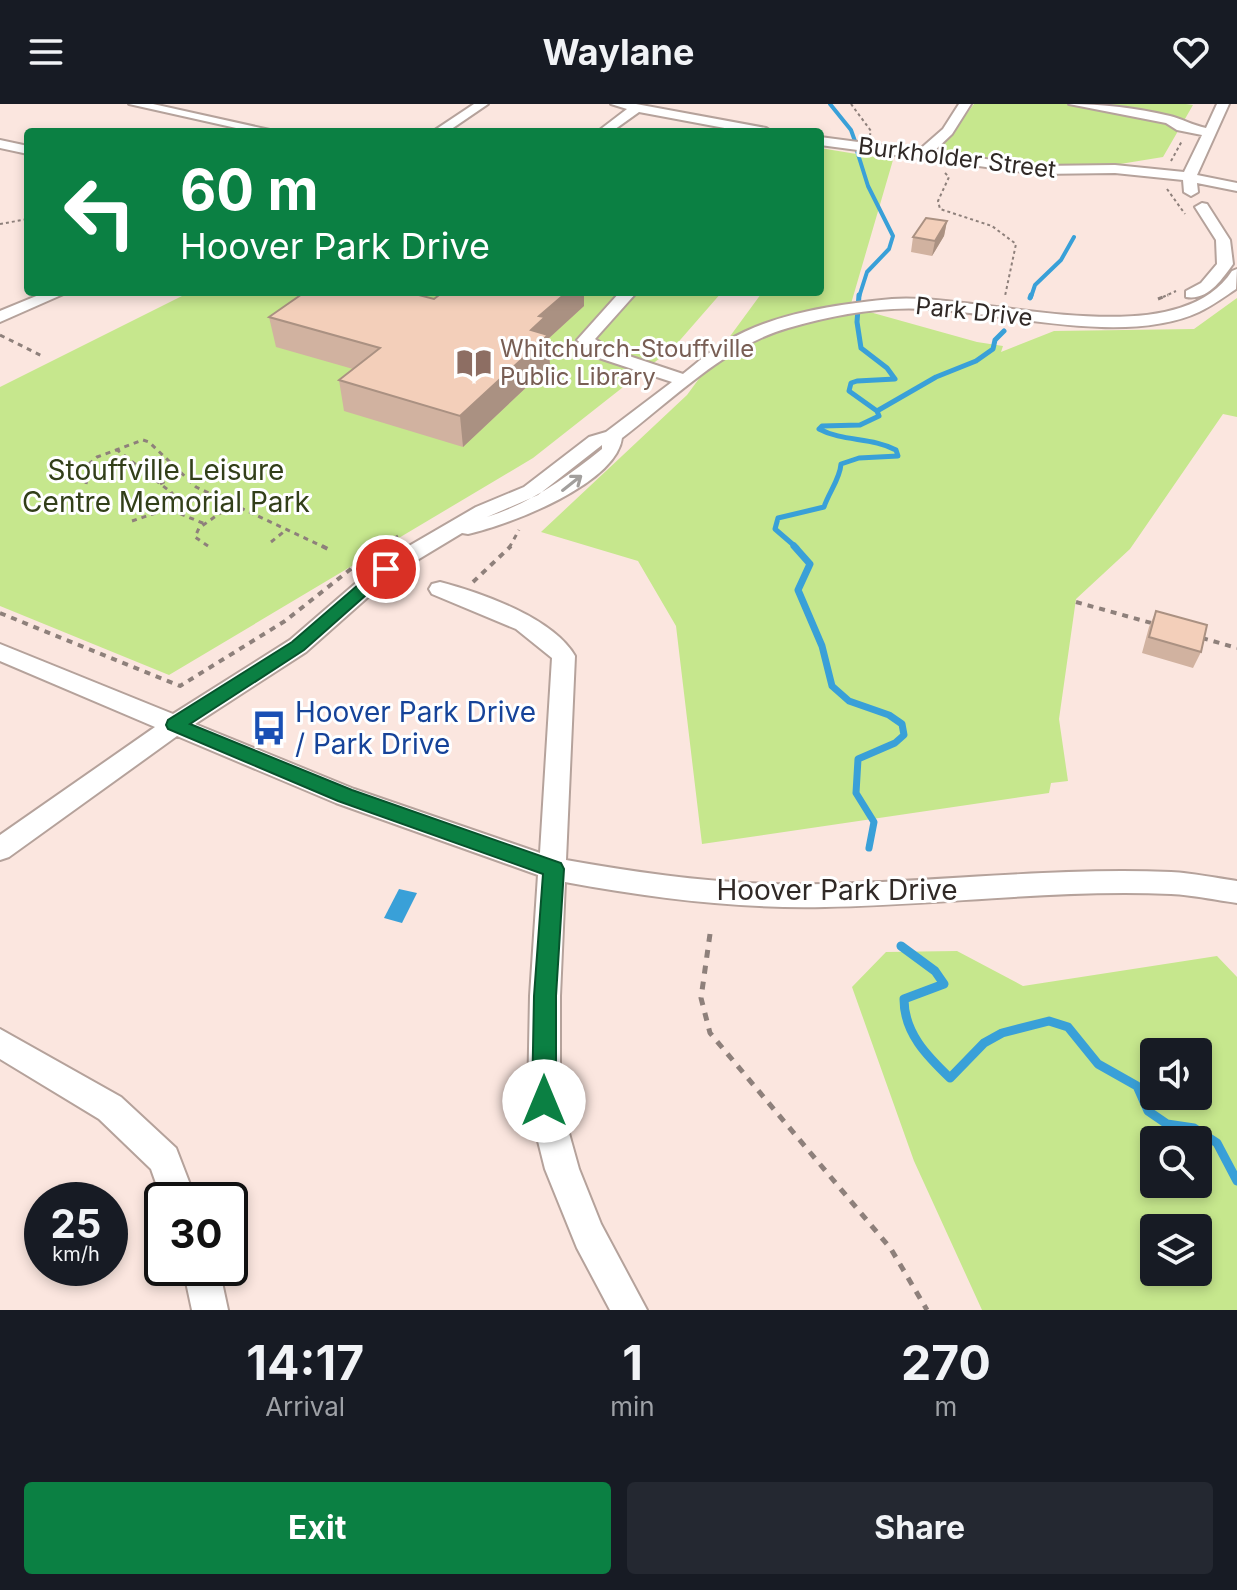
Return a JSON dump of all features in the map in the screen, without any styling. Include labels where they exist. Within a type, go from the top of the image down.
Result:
[{"type":"street","points":[[135,104],[253,128]]},
{"type":"street","points":[[444,128],[482,104]]},
{"type":"street","points":[[617,104],[637,108],[669,108],[750,128]]},
{"type":"street","points":[[924,153],[948,131],[965,104]]},
{"type":"street","points":[[1075,104],[1170,120],[1209,132]]},
{"type":"street","points":[[1223,104],[1189,177],[1237,187]]},
{"type":"street","points":[[194,116],[214,108]]},
{"type":"street","points":[[609,128],[637,108]]},
{"type":"street","name":"Burkholder Street","points":[[824,142],[1038,170],[1115,169],[1189,177]]},
{"type":"street","points":[[0,144],[24,149]]},
{"type":"street","name":"Park Drive","points":[[1083,322],[1179,302],[1207,286],[1225,264],[1223,240],[1196,213],[1189,177]]},
{"type":"street","name":"Park Drive","points":[[1196,213],[1214,214],[1237,238]]},
{"type":"street","name":"Park Drive","points":[[0,849],[175,725],[298,646],[386,569],[483,511],[531,491],[596,441],[613,436],[733,344],[779,325],[824,313],[894,304],[928,304],[1083,322],[1141,321],[1192,309],[1230,286],[1237,274]]},
{"type":"street","points":[[0,317],[50,296]]},
{"type":"street","points":[[625,296],[585,340],[605,354],[686,381]]},
{"type":"street","name":"Park Drive","points":[[450,531],[509,518],[567,488],[611,451],[613,436]]},
{"type":"street","points":[[448,593],[538,631],[554,642],[564,656],[545,996],[544,1101],[562,1169],[589,1236],[629,1310]]},
{"type":"street","name":"Hoover Park Drive","points":[[0,652],[345,796],[553,869],[644,885],[745,894],[823,896],[1097,883],[1173,883],[1237,892]]},
{"type":"street","points":[[0,1043],[110,1108],[164,1159],[172,1182]]},
{"type":"street","points":[[205,1286],[210,1310]]},
{"type":"path","points":[[851,104],[871,131],[874,149]]},
{"type":"path","points":[[1189,128],[1168,167],[1167,189],[1176,205],[1196,213]]},
{"type":"path","points":[[924,153],[949,177],[938,201],[940,209],[1000,231],[1012,237],[1016,244],[1004,303]]},
{"type":"path","points":[[0,224],[24,220]]},
{"type":"path","points":[[1146,302],[1185,287]]},
{"type":"path","points":[[0,335],[42,356]]},
{"type":"path","points":[[86,484],[89,464],[116,449],[143,440],[196,487],[330,550]]},
{"type":"path","points":[[116,449],[172,493],[154,503],[167,511],[184,513],[205,524]]},
{"type":"path","points":[[141,469],[166,458]]},
{"type":"path","points":[[160,484],[182,473]]},
{"type":"path","points":[[132,521],[212,494]]},
{"type":"path","points":[[208,546],[195,537],[205,524],[233,504]]},
{"type":"path","points":[[448,593],[509,549],[520,532],[509,518]]},
{"type":"path","points":[[271,542],[286,530]]},
{"type":"path","points":[[0,613],[180,686],[274,630],[307,605],[353,562],[406,533]]},
{"type":"path","points":[[1076,602],[1164,627]]},
{"type":"path","points":[[1193,635],[1237,648]]},
{"type":"path","points":[[710,934],[701,998],[710,1033],[891,1249],[927,1310]]},
{"type":"green space","points":[[974,104],[1193,105],[1163,157],[1114,165],[1041,166],[940,149]]},
{"type":"green space","points":[[824,149],[893,160],[848,314],[866,311],[977,342],[1003,346],[1001,352],[1054,331],[1194,329],[1237,298],[1237,417],[1223,414],[1130,549],[1076,599],[1059,719],[1068,781],[1051,783],[1049,793],[702,844],[676,626],[638,561],[541,532],[687,395],[760,296],[824,296]]},
{"type":"green space","name":"Stouffville Leisure Centre Memorial Park","points":[[182,296],[719,296],[674,347],[533,458],[169,675],[0,606],[0,387]]},
{"type":"green space","points":[[957,951],[1023,986],[1217,956],[1237,977],[1237,1310],[982,1310],[914,1161],[852,987],[886,952]]},
{"type":"water","points":[[399,889],[417,893],[402,923],[384,918]]},
{"type":"building","points":[[926,218],[947,221],[935,241],[913,237]]},
{"type":"building","points":[[299,296],[422,296],[434,299],[438,296],[562,296],[539,316],[545,317],[531,330],[548,335],[460,416],[339,380],[380,348],[269,317]]},
{"type":"building","points":[[1156,611],[1207,625],[1201,652],[1149,637]]},
{"type":"waterway","points":[[830,104],[851,130],[856,144]]},
{"type":"waterway","points":[[857,151],[868,186],[893,236],[889,249],[867,272],[859,297]]},
{"type":"waterway","points":[[1031,297],[1035,285],[1061,260],[1074,237]]},
{"type":"waterway","points":[[859,295],[857,322],[861,348],[887,368],[895,379],[857,381],[851,383],[849,391],[877,411]]},
{"type":"waterway","points":[[877,411],[936,377],[976,361],[993,349],[995,340],[1004,331]]},
{"type":"waterway","points":[[797,548],[775,529],[778,518],[824,507],[841,464],[859,458],[898,456],[896,450],[887,446],[819,429],[822,426],[860,425],[879,416],[877,411]]},
{"type":"waterway","points":[[794,546],[810,564],[798,590],[822,646],[832,686],[849,701],[889,715],[902,724],[904,735],[895,743],[858,759],[856,793],[874,822],[869,848]]},
{"type":"waterway","points":[[901,946],[935,971],[944,984],[904,999],[912,1033],[950,1078],[984,1043],[1002,1033],[1049,1021],[1068,1027],[1098,1064],[1137,1086],[1148,1111],[1167,1124],[1194,1128],[1217,1143],[1237,1181]]},
{"type":"place","name":"Whitchurch-Stouffville Public Library","points":[[474,363]]},
{"type":"place","name":"Hoover Park Drive / Park Drive","points":[[269,728]]},
{"type":"route","points":[[386,569],[298,646],[175,725],[345,796],[553,869],[545,996],[544,1101]]}]
